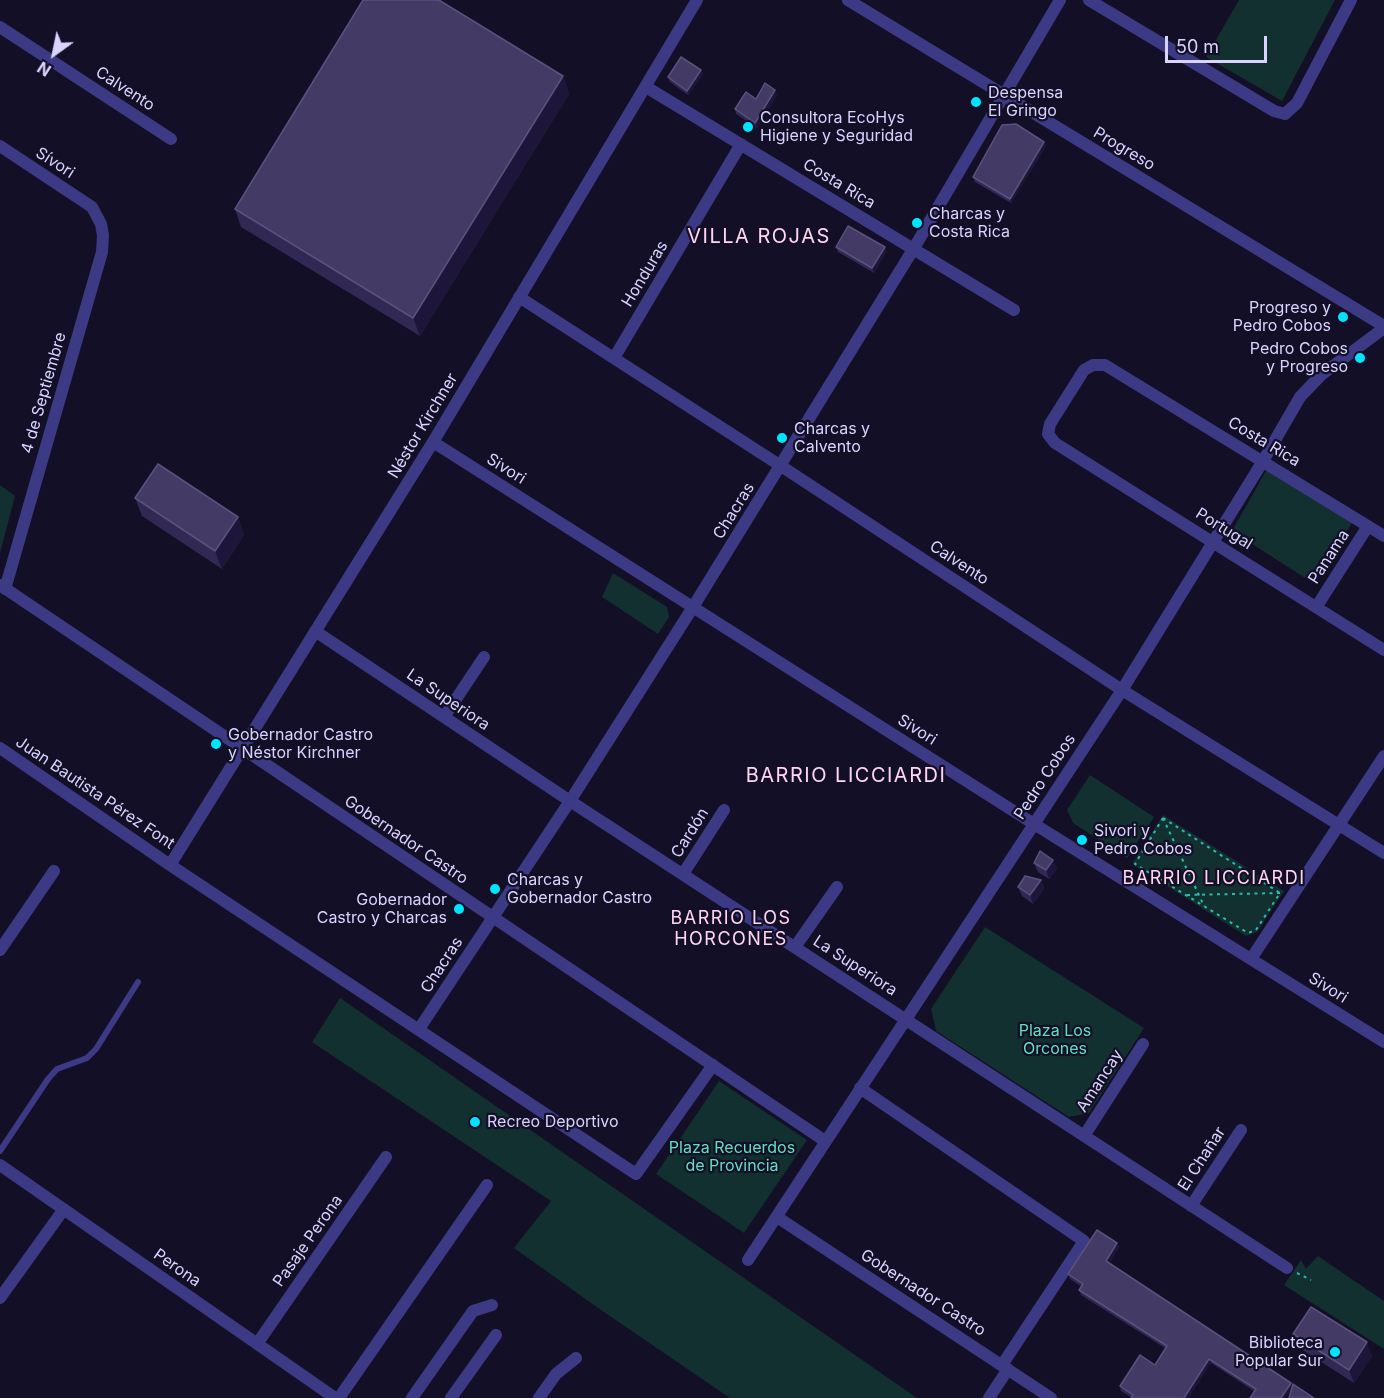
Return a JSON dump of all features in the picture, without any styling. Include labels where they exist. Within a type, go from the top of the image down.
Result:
[{"type":"street","name":"Néstor Kirchner","points":[[170,865],[433,442],[697,0]]},
{"type":"street","name":"Progreso","points":[[848,0],[1384,327]]},
{"type":"street","name":"Chacras","points":[[419,1029],[570,801],[781,466],[914,248],[1060,0]]},
{"type":"street","points":[[1089,0],[1274,111],[1285,114],[1297,104],[1351,0]]},
{"type":"street","name":"Calvento","points":[[0,27],[171,139]]},
{"type":"street","name":"Costa Rica","points":[[646,87],[1014,310]]},
{"type":"street","name":"Honduras","points":[[614,358],[741,144]]},
{"type":"street","name":"Sívori","points":[[0,146],[92,207]]},
{"type":"street","name":"4 de Septiembre","points":[[3,587],[102,252],[101,224],[92,207]]},
{"type":"street","name":"Calvento","points":[[519,297],[1122,690],[1384,853]]},
{"type":"street","name":"Pedro Cobos","points":[[748,1260],[1122,690],[1300,397],[1321,375],[1384,327]]},
{"type":"street","name":"Costa Rica","points":[[1093,365],[1105,365],[1384,536]]},
{"type":"street","name":"Portugal","points":[[1093,365],[1084,370],[1050,424],[1048,434],[1055,443],[1384,650]]},
{"type":"street","name":"Sivori","points":[[433,442],[1034,824],[1384,1042]]},
{"type":"street","name":"Panama","points":[[1317,606],[1368,526]]},
{"type":"street","name":"Gobernador Castro","points":[[3,587],[825,1141]]},
{"type":"street","name":"La Superiora","points":[[315,631],[570,801],[1287,1269]]},
{"type":"street","points":[[444,717],[484,657]]},
{"type":"street","name":"Juan Bautista Pérez Font","points":[[0,748],[170,865],[636,1174],[713,1065]]},
{"type":"street","points":[[1251,959],[1384,756]]},
{"type":"street","name":"Cardón","points":[[683,874],[724,810]]},
{"type":"street","points":[[0,950],[54,871]]},
{"type":"street","points":[[795,947],[837,886]]},
{"type":"street","name":"Amancay","points":[[1084,1136],[1143,1044]]},
{"type":"street","points":[[860,1088],[1084,1241],[1005,1367],[989,1398]]},
{"type":"street","name":"El Chañar","points":[[1191,1206],[1241,1130]]},
{"type":"street","name":"Pasaje Perona","points":[[257,1344],[386,1157]]},
{"type":"street","name":"Perona","points":[[0,1165],[337,1398]]},
{"type":"street","points":[[337,1398],[487,1185]]},
{"type":"street","points":[[0,1298],[64,1209]]},
{"type":"street","name":"Gobernador Castro","points":[[777,1216],[1051,1398]]},
{"type":"street","points":[[412,1398],[473,1311],[492,1305]]},
{"type":"street","points":[[451,1398],[496,1335]]},
{"type":"street","points":[[539,1398],[556,1374],[576,1358]]},
{"type":"lane","points":[[0,1151],[57,1069],[87,1058],[96,1049],[138,982]]},
{"type":"path","points":[[1163,818],[1280,893]]},
{"type":"path","points":[[1163,818],[1204,906]]},
{"type":"path","points":[[1163,818],[1135,864],[1248,933],[1256,930],[1280,893]]},
{"type":"path","points":[[1186,895],[1280,893]]},
{"type":"green space","points":[[1239,0],[1335,0],[1282,101],[1206,57]]},
{"type":"green space","points":[[1267,469],[1352,523],[1313,583],[1232,531]]},
{"type":"green space","points":[[0,485],[15,496],[0,553]]},
{"type":"green space","points":[[613,573],[667,607],[669,617],[658,634],[602,597]]},
{"type":"green space","points":[[1090,775],[1154,817],[1127,858],[1073,823],[1067,810]]},
{"type":"green space","points":[[1163,815],[1284,891],[1257,932],[1246,936],[1132,864]]},
{"type":"green space","name":"Plaza Los Orcones","points":[[985,927],[1144,1028],[1089,1113],[1069,1117],[936,1031],[931,1009]]},
{"type":"green space","name":"Recreo Deportivo","points":[[340,998],[917,1398],[730,1398],[601,1310],[514,1248],[551,1201],[312,1042]]},
{"type":"green space","name":"Plaza Recuerdos de Provincia","points":[[719,1081],[807,1140],[744,1233],[656,1174]]},
{"type":"green space","points":[[1318,1256],[1384,1301],[1384,1349],[1284,1285],[1301,1260],[1306,1269]]},
{"type":"building","points":[[363,0],[439,0],[563,76],[413,318],[235,209]]},
{"type":"building","points":[[681,57],[701,70],[687,91],[668,77]]},
{"type":"building","points":[[765,83],[775,90],[755,123],[735,109],[746,92],[756,99]]},
{"type":"building","points":[[1016,124],[1044,142],[1010,199],[973,177],[1002,125]]},
{"type":"building","points":[[848,226],[885,247],[872,268],[836,247]]},
{"type":"building","points":[[158,464],[238,517],[215,551],[135,498]]},
{"type":"building","points":[[1040,851],[1053,860],[1046,870],[1034,863]]},
{"type":"building","points":[[1025,876],[1041,880],[1030,895],[1018,887]]},
{"type":"building","points":[[1097,1230],[1117,1243],[1106,1261],[1291,1383],[1281,1398],[1250,1398],[1256,1389],[1209,1359],[1184,1398],[1131,1398],[1133,1395],[1120,1386],[1140,1355],[1155,1365],[1167,1346],[1079,1290],[1083,1284],[1068,1274]]},
{"type":"building","name":"Biblioteca Popular Sur","points":[[1311,1307],[1367,1342],[1349,1370],[1293,1334]]},
{"type":"building","points":[[1293,1384],[1314,1398],[1289,1398]]},
{"type":"place","name":"Despensa El Gringo","points":[[976,102]]},
{"type":"place","name":"Consultora EcoHys Higiene y Seguridad","points":[[748,127]]},
{"type":"place","name":"Charcas y Costa Rica","points":[[917,223]]},
{"type":"place","name":"Progreso y Pedro Cobos","points":[[1343,317]]},
{"type":"place","name":"Pedro Cobos y Progreso","points":[[1360,358]]},
{"type":"place","name":"Charcas y Calvento","points":[[782,438]]},
{"type":"place","name":"Gobernador Castro y Néstor Kirchner","points":[[216,744]]},
{"type":"place","name":"Sivori y Pedro Cobos","points":[[1082,840]]},
{"type":"place","name":"Charcas y Gobernador Castro","points":[[495,889]]},
{"type":"place","name":"Gobernador Castro y Charcas","points":[[459,909]]},
{"type":"place","name":"Recreo Deportivo","points":[[475,1122]]},
{"type":"place","name":"Biblioteca Popular Sur","points":[[1335,1352]]},
{"type":"district","name":"VILLA ROJAS","points":[[759,237]]},
{"type":"district","name":"BARRIO LICCIARDI","points":[[846,776]]},
{"type":"district","name":"BARRIO LICCIARDI","points":[[1214,879]]},
{"type":"district","name":"BARRIO LOS HORCONES","points":[[731,929]]}]
